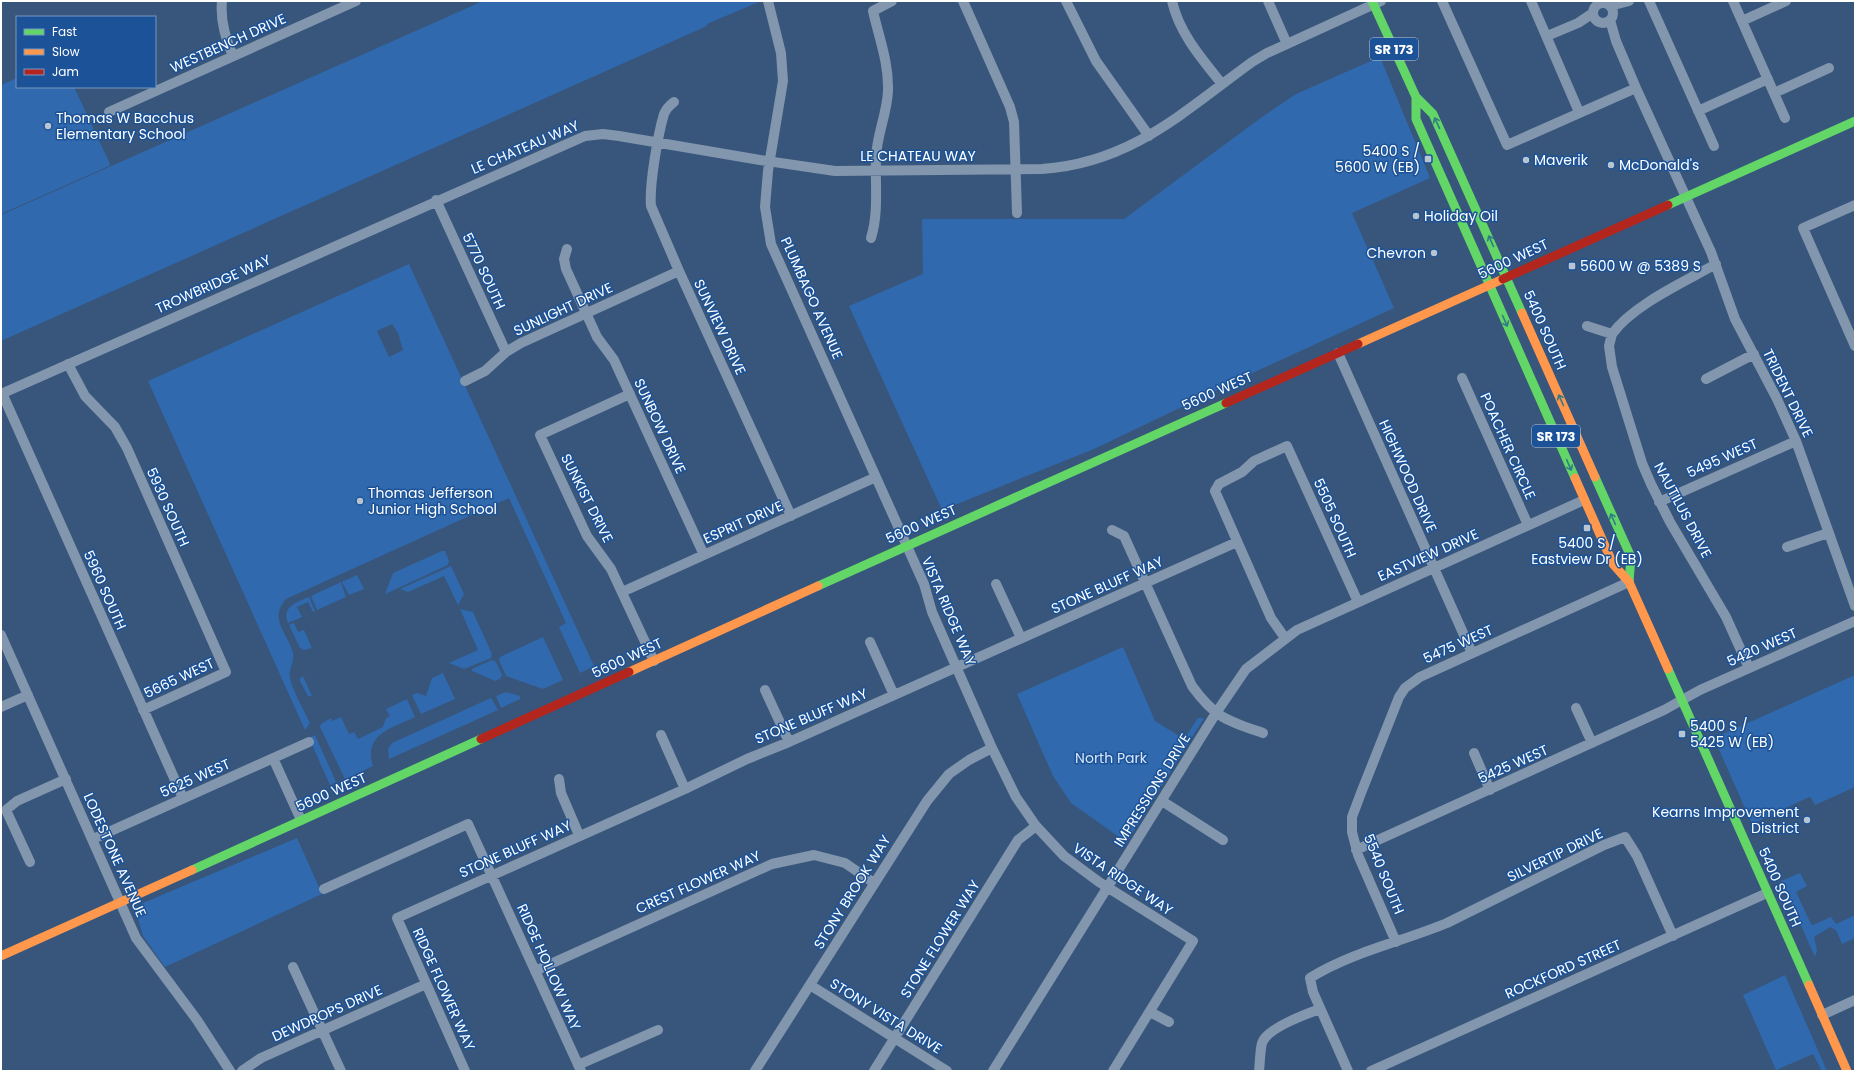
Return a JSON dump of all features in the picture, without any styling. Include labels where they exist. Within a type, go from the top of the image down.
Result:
[{"type":"main road","name":"5400 SOUTH","points":[[1375,2],[1416,96],[1433,114],[1631,557],[1629,582]]},
{"type":"main road","name":"5400 SOUTH","points":[[1416,96],[1416,118],[1584,500],[1613,564],[1629,582],[1847,1071]]},
{"type":"main road","name":"5600 WEST","points":[[1,956],[906,546],[1855,121]]},
{"type":"street","points":[[222,1],[224,35],[233,56]]},
{"type":"street","name":"WESTBENCH DRIVE","points":[[109,112],[233,56],[335,5],[356,1]]},
{"type":"street","name":"PLUMBAGO AVENUE","points":[[768,1],[781,53],[783,81],[769,161],[765,207],[771,244],[906,546]]},
{"type":"street","points":[[871,238],[876,223],[876,145],[885,113],[888,92],[887,69],[882,42],[873,11],[892,1]]},
{"type":"street","points":[[963,1],[1012,114],[1016,135],[1017,214]]},
{"type":"street","points":[[1066,1],[1096,61],[1149,136]]},
{"type":"street","points":[[1172,1],[1175,14],[1186,37],[1222,84]]},
{"type":"street","points":[[1268,1],[1287,44]]},
{"type":"street","points":[[1442,1],[1507,145],[1636,88]]},
{"type":"street","points":[[1531,1],[1579,112]]},
{"type":"street","points":[[1649,1],[1714,146]]},
{"type":"street","points":[[1733,1],[1785,118]]},
{"type":"street","points":[[1742,21],[1786,1]]},
{"type":"street","name":"LE CHATEAU WAY","points":[[436,200],[585,136],[603,134],[835,171],[1058,168],[1089,162],[1121,151],[1149,136],[1252,62],[1375,2]]},
{"type":"street","points":[[1547,36],[1578,23],[1604,16],[1627,2]]},
{"type":"street","name":"TRIDENT DRIVE","points":[[1604,16],[1716,264],[1735,319],[1754,354],[1796,441],[1855,606]]},
{"type":"street","points":[[1774,93],[1829,68]]},
{"type":"street","points":[[1698,111],[1768,79]]},
{"type":"street","name":"SUNVIEW DRIVE","points":[[674,102],[665,113],[658,143],[650,195],[651,206],[679,271],[791,516]]},
{"type":"street","name":"5770 SOUTH","points":[[436,200],[506,352]]},
{"type":"street","name":"TROWBRIDGE WAY","points":[[1,394],[436,200]]},
{"type":"street","points":[[1855,205],[1803,228],[1855,346]]},
{"type":"street","name":"SUNBOW DRIVE","points":[[567,249],[564,259],[566,269],[597,337],[614,360],[704,555]]},
{"type":"street","points":[[1587,326],[1612,334],[1631,313],[1716,264]]},
{"type":"street","name":"SUNLIGHT DRIVE","points":[[465,381],[485,371],[506,352],[521,343],[679,271]]},
{"type":"street","name":"NAUTILUS DRIVE","points":[[1612,334],[1609,346],[1612,367],[1642,464],[1659,502],[1726,617],[1749,668]]},
{"type":"street","name":"HIGHWOOD DRIVE","points":[[1338,353],[1472,653]]},
{"type":"street","points":[[1706,379],[1754,354]]},
{"type":"street","name":"5930 SOUTH","points":[[68,364],[84,396],[115,427],[127,448],[226,672]]},
{"type":"street","name":"POACHER CIRCLE","points":[[1462,378],[1528,525]]},
{"type":"street","name":"5960 SOUTH","points":[[1,394],[183,798]]},
{"type":"street","name":"SUNKIST DRIVE","points":[[630,394],[540,435],[587,536],[611,569],[654,661]]},
{"type":"street","name":"5495 WEST","points":[[1659,502],[1796,441]]},
{"type":"street","name":"5505 SOUTH","points":[[1236,542],[1215,491],[1219,484],[1242,472],[1254,461],[1287,446],[1358,602]]},
{"type":"street","name":"ESPRIT DRIVE","points":[[622,592],[876,477]]},
{"type":"street","name":"EASTVIEW DRIVE","points":[[1285,638],[1297,630],[1584,500]]},
{"type":"street","points":[[1112,530],[1124,536],[1192,686],[1204,702],[1224,719],[1263,733]]},
{"type":"street","points":[[1787,547],[1828,533]]},
{"type":"street","points":[[1236,542],[1271,618],[1285,638]]},
{"type":"street","name":"STONE BLUFF WAY","points":[[397,918],[579,835],[685,789],[747,759],[789,742],[1236,542]]},
{"type":"street","name":"VISTA RIDGE WAY","points":[[906,546],[924,584],[932,612],[992,748],[1016,797],[1036,826],[1064,856],[1106,887],[1192,941],[1113,1071]]},
{"type":"street","name":"5475 WEST","points":[[1361,793],[1399,697],[1405,688],[1420,677],[1629,582]]},
{"type":"street","points":[[996,584],[1021,638]]},
{"type":"street","name":"5420 WEST","points":[[1682,700],[1749,668],[1855,621]]},
{"type":"street","name":"LODESTONE AVENUE","points":[[1,635],[136,938],[197,1020],[230,1071]]},
{"type":"street","name":"IMPRESSIONS DRIVE","points":[[993,1071],[1106,887],[1162,801],[1216,713],[1246,670],[1285,638]]},
{"type":"street","points":[[870,642],[894,695]]},
{"type":"street","name":"5665 WEST","points":[[143,710],[226,672]]},
{"type":"street","points":[[765,690],[789,742]]},
{"type":"street","points":[[1,707],[28,695]]},
{"type":"street","name":"5425 WEST","points":[[1356,850],[1664,710],[1682,700]]},
{"type":"street","points":[[1576,708],[1592,743]]},
{"type":"street","points":[[661,735],[685,789]]},
{"type":"street","name":"5625 WEST","points":[[93,839],[308,742]]},
{"type":"street","name":"STONY BROOK WAY","points":[[756,1071],[874,882],[927,801],[949,774],[969,760],[992,748]]},
{"type":"street","points":[[1474,753],[1490,790]]},
{"type":"street","points":[[273,758],[301,820]]},
{"type":"street","points":[[30,862],[6,810],[17,801],[66,779]]},
{"type":"street","points":[[559,779],[561,793],[579,835]]},
{"type":"street","name":"5540 SOUTH","points":[[1361,793],[1352,817],[1352,832],[1356,850],[1396,942]]},
{"type":"street","points":[[1162,801],[1223,840]]},
{"type":"street","name":"RIDGE HOLLOW WAY","points":[[324,889],[468,824],[580,1068]]},
{"type":"street","name":"STONE FLOWER WAY","points":[[874,1071],[1018,840],[1036,826]]},
{"type":"street","name":"SILVERTIP DRIVE","points":[[1396,942],[1447,923],[1604,845],[1624,837],[1637,856],[1673,936]]},
{"type":"street","name":"CREST FLOWER WAY","points":[[536,972],[772,864],[814,854],[845,863],[874,882]]},
{"type":"street","name":"ROCKFORD STREET","points":[[1371,1071],[1767,893]]},
{"type":"street","name":"RIDGE FLOWER WAY","points":[[397,918],[465,1071]]},
{"type":"street","points":[[1348,1071],[1313,992],[1310,978],[1329,966],[1350,957],[1396,942]]},
{"type":"street","points":[[294,967],[341,1071]]},
{"type":"street","name":"DEWDROPS DRIVE","points":[[242,1071],[261,1058],[426,984]]},
{"type":"street","name":"STONY VISTA DRIVE","points":[[810,985],[947,1071]]},
{"type":"street","points":[[1822,1015],[1855,1000]]},
{"type":"street","points":[[1259,1071],[1262,1043],[1266,1036],[1320,1009]]},
{"type":"street","points":[[1150,1012],[1169,1022]]},
{"type":"street","points":[[580,1068],[658,1030]]},
{"type":"green space","points":[[483,1],[761,1],[1,341],[1,215]]},
{"type":"green space","points":[[1380,57],[1430,178],[1352,213],[1394,308],[1259,370],[1094,449],[942,510],[849,306],[923,274],[922,219],[1124,219],[1262,117],[1296,94]]},
{"type":"green space","name":"Thomas W Bacchus Elementary School","points":[[16,78],[16,88],[74,88],[110,164],[109,166],[1,214],[1,85]]},
{"type":"green space","points":[[409,264],[594,666],[580,673],[559,627],[566,623],[509,498],[286,599],[279,613],[279,620],[293,653],[290,672],[291,683],[310,723],[305,730],[148,381]],"holes":[[[392,324],[398,333],[403,350],[389,357],[377,331]]]},
{"type":"green space","points":[[445,551],[449,561],[448,565],[385,594],[393,573]]},
{"type":"green space","points":[[451,566],[464,594],[458,605],[444,576],[408,592],[400,589]]},
{"type":"green space","points":[[357,575],[364,589],[349,595],[342,582]]},
{"type":"green space","points":[[341,582],[346,597],[317,610],[311,596]]},
{"type":"green space","points":[[309,597],[315,611],[313,612],[308,602],[297,607],[302,617],[288,623],[286,617],[288,609],[295,603]]},
{"type":"green space","points":[[460,609],[473,612],[492,654],[491,658],[464,669],[449,663],[478,650]]},
{"type":"green space","points":[[294,623],[298,632],[304,630],[312,648],[304,650],[300,648],[289,625]]},
{"type":"green space","points":[[543,637],[563,680],[543,689],[506,676],[499,660],[500,657]]},
{"type":"green space","name":"North Park","points":[[1123,647],[1155,721],[1184,739],[1198,718],[1204,718],[1123,848],[1121,842],[1122,839],[1071,803],[1053,776],[1017,694]]},
{"type":"green space","points":[[492,660],[496,662],[502,675],[500,679],[495,681],[472,671],[472,669]]},
{"type":"green space","points":[[443,673],[455,699],[421,714],[412,695],[417,693],[426,696],[432,678]]},
{"type":"green space","points":[[1855,675],[1855,787],[1815,805],[1809,797],[1752,824],[1714,738]]},
{"type":"green space","points":[[303,676],[312,696],[308,696],[300,681],[300,678]]},
{"type":"green space","points":[[506,692],[520,696],[520,699],[501,708],[496,696]]},
{"type":"green space","points":[[491,698],[498,710],[389,759],[388,749],[392,743]]},
{"type":"green space","points":[[407,699],[415,717],[389,729],[376,739],[372,746],[371,755],[373,766],[345,779],[320,727],[321,724],[331,718],[332,721],[341,717],[349,734],[354,732],[358,739],[383,727],[386,718],[390,716],[386,709]]},
{"type":"green space","points":[[315,735],[336,782],[330,785],[309,738]]},
{"type":"green space","points":[[297,838],[322,894],[165,967],[143,936],[137,915],[143,903]]},
{"type":"green space","points":[[1800,873],[1807,886],[1796,892],[1811,924],[1813,925],[1831,917],[1836,924],[1855,915],[1855,938],[1842,944],[1836,930],[1830,927],[1814,937],[1817,950],[1815,957],[1781,881]]},
{"type":"green space","points":[[1785,975],[1827,1071],[1822,1071],[1813,1054],[1776,1070],[1743,995]]},
{"type":"traffic: fast","points":[[1372,1],[1416,97],[1433,114],[1522,313]]},
{"type":"traffic: fast","points":[[1416,97],[1416,119],[1575,478]]},
{"type":"traffic: fast","points":[[1668,205],[1855,121]]},
{"type":"traffic: fast","points":[[818,586],[1226,403]]},
{"type":"traffic: fast","points":[[1595,477],[1631,557],[1629,582]]},
{"type":"traffic: fast","points":[[1668,669],[1809,985]]},
{"type":"traffic: fast","points":[[192,870],[481,739]]},
{"type":"traffic: slow","points":[[1358,344],[1503,279]]},
{"type":"traffic: slow","points":[[1522,313],[1595,477]]},
{"type":"traffic: slow","points":[[1575,478],[1613,564],[1629,582],[1668,669]]},
{"type":"traffic: slow","points":[[629,672],[818,586]]},
{"type":"traffic: slow","points":[[1,956],[192,870]]},
{"type":"traffic: slow","points":[[1809,985],[1847,1071]]},
{"type":"traffic: jam","points":[[1503,279],[1668,205]]},
{"type":"traffic: jam","points":[[1226,403],[1358,344]]},
{"type":"traffic: jam","points":[[481,739],[629,672]]},
{"type":"place","name":"Thomas W Bacchus Elementary School","points":[[48,126]]},
{"type":"place","name":"5400 S / 5600 W (EB)","points":[[1428,159]]},
{"type":"place","name":"Maverik","points":[[1526,160]]},
{"type":"place","name":"McDonald's","points":[[1611,165]]},
{"type":"place","name":"Holiday Oil","points":[[1416,216]]},
{"type":"place","name":"Chevron","points":[[1434,253]]},
{"type":"place","name":"5600 W @ 5389 S","points":[[1572,266]]},
{"type":"place","name":"Thomas Jefferson Junior High School","points":[[360,501]]},
{"type":"place","name":"5400 S / Eastview Dr (EB)","points":[[1587,528]]},
{"type":"place","name":"5400 S / 5425 W (EB)","points":[[1682,734]]},
{"type":"place","name":"Kearns Improvement District","points":[[1807,820]]}]
